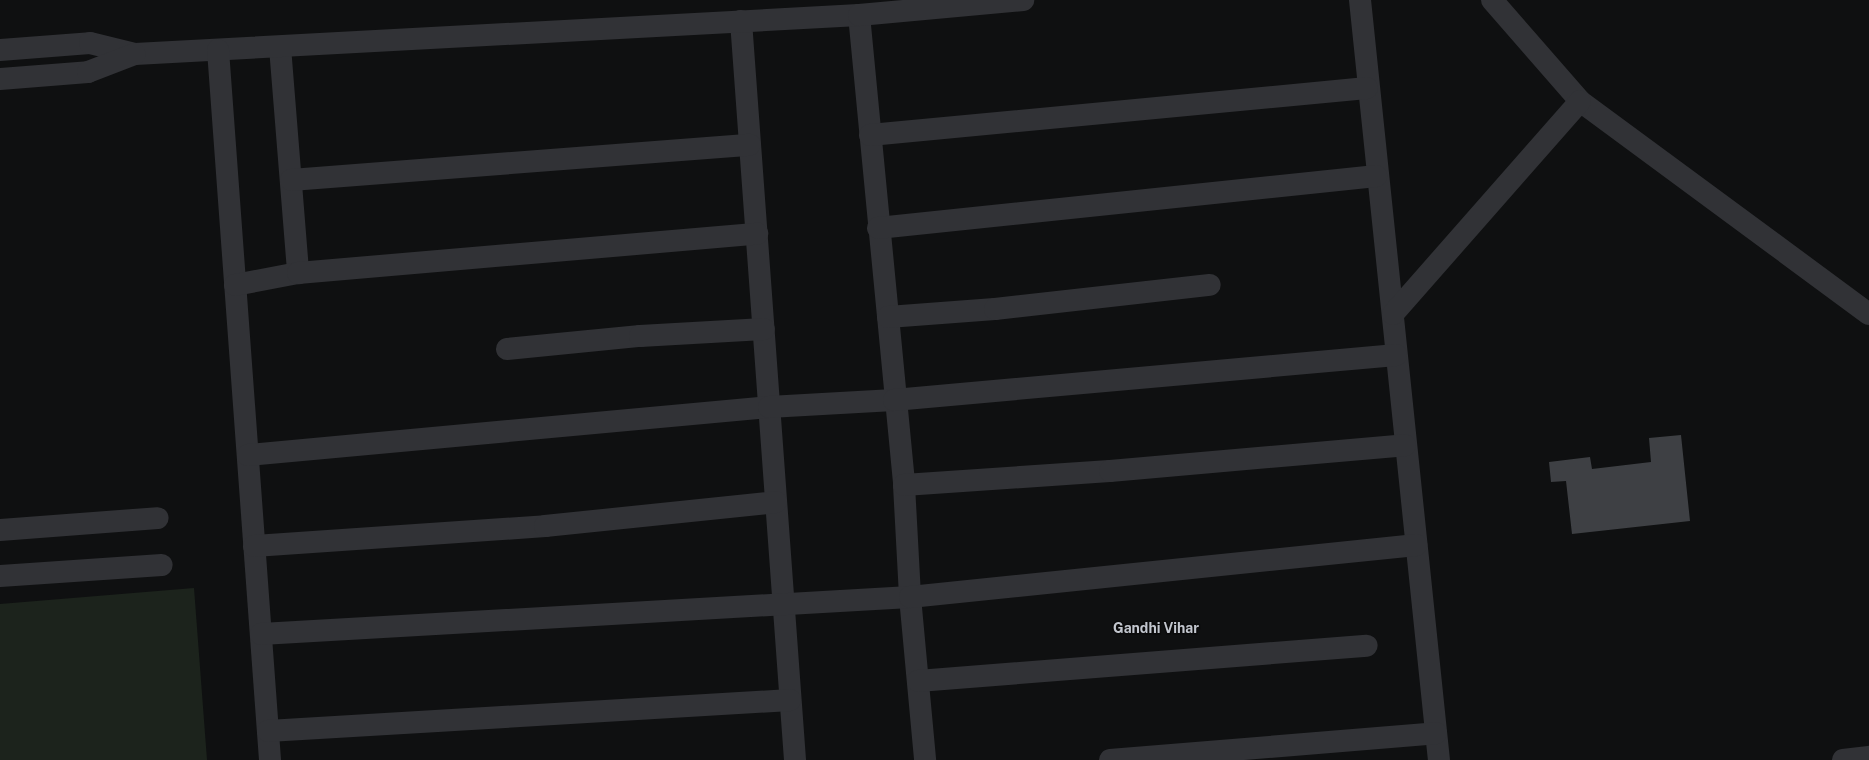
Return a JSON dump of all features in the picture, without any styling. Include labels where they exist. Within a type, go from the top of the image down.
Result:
[{"type":"street","points":[[0,50],[90,43],[135,54],[280,47],[859,15],[1023,0]]},
{"type":"street","points":[[1360,0],[1376,176],[1393,314],[1405,445],[1439,760]]},
{"type":"street","points":[[1492,0],[1580,101],[1869,314]]},
{"type":"street","points":[[859,15],[878,228],[888,317],[894,400],[904,485],[910,597],[925,760]]},
{"type":"street","points":[[742,21],[795,760]]},
{"type":"street","points":[[280,47],[298,273]]},
{"type":"street","points":[[218,50],[270,760]]},
{"type":"street","points":[[0,79],[88,72],[135,54]]},
{"type":"street","points":[[870,135],[1367,88]]},
{"type":"street","points":[[1393,314],[1580,101]]},
{"type":"street","points":[[291,180],[750,145]]},
{"type":"street","points":[[878,228],[1376,176]]},
{"type":"street","points":[[235,285],[298,273],[757,234]]},
{"type":"street","points":[[888,317],[995,310],[1210,285]]},
{"type":"street","points":[[508,349],[640,336],[764,329]]},
{"type":"street","points":[[248,455],[769,407],[894,400],[1396,355]]},
{"type":"street","points":[[904,485],[1110,471],[1405,445]]},
{"type":"street","points":[[254,546],[545,526],[776,502]]},
{"type":"street","points":[[0,530],[158,518]]},
{"type":"street","points":[[261,634],[910,597],[1416,545]]},
{"type":"street","points":[[0,576],[162,565]]},
{"type":"street","points":[[918,681],[1367,646]]},
{"type":"street","points":[[268,731],[790,700]]},
{"type":"street","points":[[1110,760],[1436,734]]},
{"type":"street","points":[[1843,760],[1869,757]]},
{"type":"shaded area","points":[[194,588],[207,760],[0,760],[0,604]]},
{"type":"building","points":[[1681,435],[1690,521],[1572,534],[1566,481],[1551,482],[1549,462],[1590,457],[1592,469],[1651,462],[1649,438]]},
{"type":"district","name":"Gandhi Vihar","points":[[1156,628]]}]
